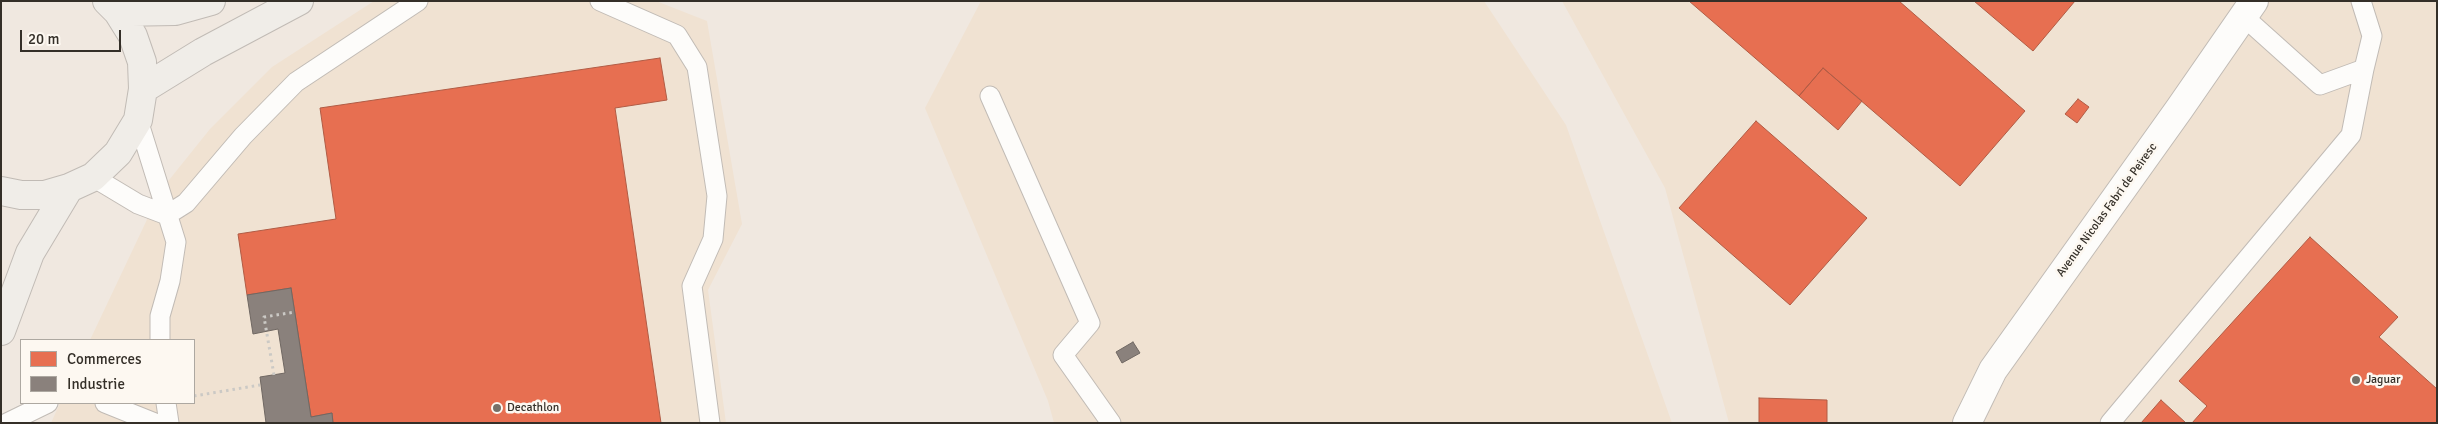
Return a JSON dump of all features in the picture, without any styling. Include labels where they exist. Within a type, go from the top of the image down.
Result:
[{"type":"main road","points":[[113,7],[175,11],[211,1]]},
{"type":"main road","points":[[143,89],[203,52],[299,1]]},
{"type":"main road","points":[[1,331],[30,253],[81,183],[118,153],[138,120],[143,89],[142,62],[133,36],[113,7]]},
{"type":"main road","points":[[1,191],[21,195],[45,195],[81,183]]},
{"type":"street","name":"Avenue Nicolas Fabri de Peiresc","points":[[1967,423],[1993,370],[2248,9]]},
{"type":"lane","points":[[167,215],[186,203],[243,136],[296,82],[418,1]]},
{"type":"lane","points":[[600,1],[677,35],[697,66],[717,196],[713,239],[692,286],[710,423]]},
{"type":"lane","points":[[2110,423],[2351,135],[2372,36],[2361,1]]},
{"type":"lane","points":[[2248,9],[2320,85],[2364,68]]},
{"type":"lane","points":[[990,96],[1090,322],[1063,355],[1111,423]]},
{"type":"lane","points":[[138,120],[176,242],[170,281],[160,316],[160,339]]},
{"type":"lane","points":[[81,183],[167,215]]},
{"type":"lane","points":[[7,423],[46,404]]},
{"type":"lane","points":[[108,404],[155,423]]},
{"type":"lane","points":[[166,404],[169,423]]},
{"type":"path","points":[[274,375],[264,317],[295,312]]},
{"type":"path","points":[[195,396],[260,386]]},
{"type":"shaded area","points":[[374,1],[656,1],[707,21],[742,224],[708,290],[726,423],[51,423],[60,404],[195,404],[195,339],[90,339],[161,190],[210,129],[272,67]]},
{"type":"shaded area","points":[[981,1],[1484,1],[1566,125],[1672,423],[1054,423],[1048,401],[925,108]]},
{"type":"shaded area","points":[[1562,1],[2437,1],[2437,423],[1729,423],[1665,188]]},
{"type":"building: Commerces","points":[[1689,1],[1899,1],[2025,111],[1960,186],[1823,68],[1799,96]]},
{"type":"building: Commerces","points":[[1974,1],[2075,1],[2033,51]]},
{"type":"building: Commerces","points":[[660,58],[667,100],[615,108],[661,423],[333,423],[332,413],[311,417],[291,288],[247,295],[238,234],[336,219],[320,108]]},
{"type":"building: Commerces","points":[[1823,68],[1862,101],[1838,130],[1799,96]]},
{"type":"building: Commerces","points":[[2078,99],[2089,107],[2077,123],[2065,114]]},
{"type":"building: Commerces","points":[[1756,121],[1867,218],[1790,305],[1679,208]]},
{"type":"building: Commerces","points":[[2310,237],[2398,317],[2379,337],[2437,389],[2437,423],[2192,423],[2207,406],[2179,381]]},
{"type":"building: Commerces","points":[[1759,398],[1827,400],[1827,423],[1759,423]]},
{"type":"building: Commerces","points":[[2161,400],[2186,423],[2141,423]]},
{"type":"building: Industrie","points":[[291,288],[311,417],[332,413],[333,423],[266,423],[260,377],[285,373],[278,329],[253,334],[247,295]]},
{"type":"building: Industrie","points":[[1133,342],[1140,353],[1122,363],[1116,352]]},
{"type":"place","name":"Jaguar","points":[[2356,380]]},
{"type":"place","name":"Decathlon","points":[[497,408]]}]
